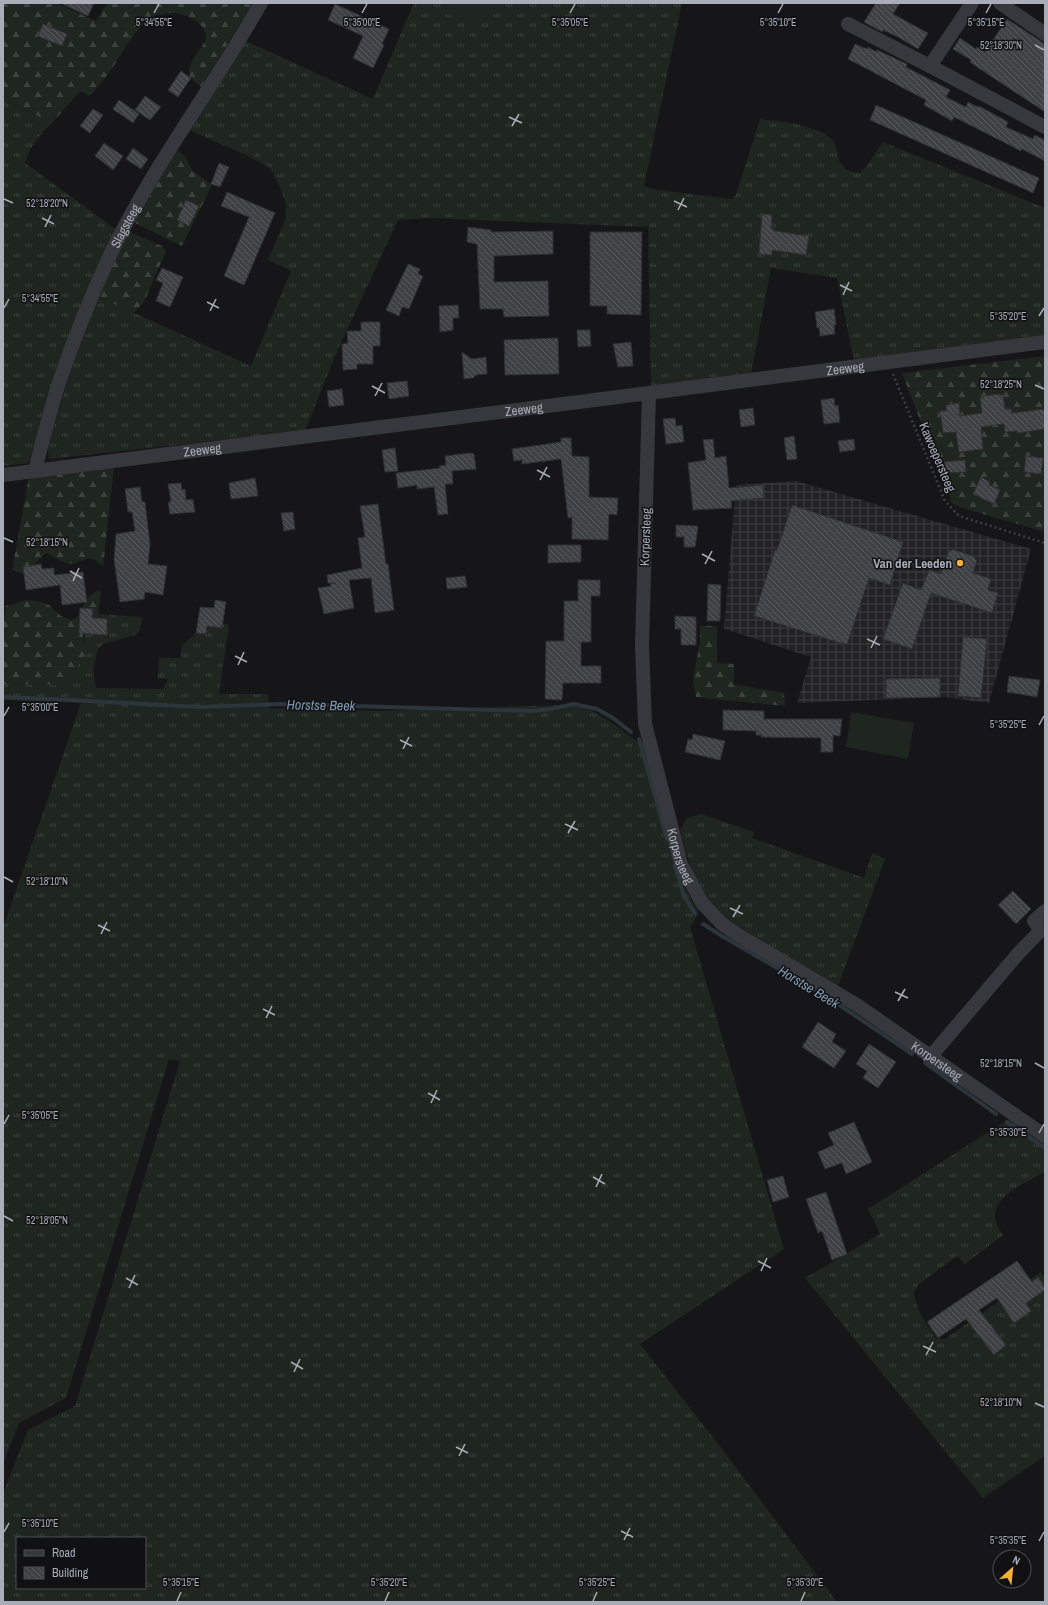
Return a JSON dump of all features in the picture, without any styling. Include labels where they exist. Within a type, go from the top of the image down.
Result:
[{"type":"street","name":"Slagsteeg","points":[[35,470],[60,381],[85,311],[114,248],[153,178],[241,38],[261,3]]},
{"type":"street","points":[[930,66],[972,3]]},
{"type":"street","points":[[1000,3],[1045,34]]},
{"type":"street","points":[[848,24],[1045,127]]},
{"type":"street","name":"Zeeweg","points":[[3,475],[374,427],[649,394],[1045,342]]},
{"type":"street","name":"Korpersteeg","points":[[649,394],[642,646],[645,724],[681,864],[702,902],[722,924],[738,935],[857,1005],[1045,1136]]},
{"type":"street","points":[[931,1056],[1017,955],[1041,930],[1034,920],[1045,911]]},
{"type":"path","name":"Kawoepersteeg","points":[[888,363],[945,501],[959,516],[1045,543]]},
{"type":"shaded area","points":[[796,481],[1031,549],[989,703],[945,697],[797,703],[811,657],[724,629],[736,485]]},
{"type":"green space","points":[[3,3],[56,3],[96,21],[107,3],[254,3],[201,87],[191,78],[189,71],[194,57],[203,46],[205,40],[206,34],[203,28],[196,21],[182,14],[161,14],[146,22],[132,37],[109,73],[90,96],[80,91],[52,123],[3,98]]},
{"type":"green space","points":[[414,3],[682,3],[644,186],[657,190],[732,199],[736,195],[760,119],[796,124],[815,129],[823,133],[829,137],[836,147],[841,164],[851,171],[860,173],[866,167],[883,142],[1045,208],[1045,336],[854,361],[837,278],[771,268],[751,374],[651,386],[648,227],[428,218],[398,220],[335,356],[305,431],[49,459],[49,442],[85,323],[97,296],[251,366],[291,271],[268,260],[285,221],[286,204],[280,187],[270,168],[246,155],[189,130],[246,41],[373,99]]},
{"type":"green space","points":[[447,3],[491,3],[481,26],[476,28],[444,12]]},
{"type":"green space","points":[[3,98],[52,123],[36,141],[25,163],[118,231],[28,463],[3,466]]},
{"type":"green space","points":[[176,150],[183,154],[193,171],[212,185],[182,246],[133,222]]},
{"type":"green space","points":[[128,231],[162,246],[166,251],[145,300],[134,313],[97,296]]},
{"type":"green space","points":[[1045,356],[1045,532],[959,507],[952,503],[902,373]]},
{"type":"green space","points":[[114,467],[103,567],[92,559],[88,558],[72,564],[61,561],[46,553],[25,574],[12,570],[29,477]]},
{"type":"green space","points":[[101,590],[98,614],[83,634],[83,640],[87,646],[86,653],[66,685],[3,684],[3,624],[6,606],[26,600],[38,601],[49,605],[61,616],[71,620],[78,617],[84,604],[92,594]]},
{"type":"green space","points":[[98,614],[142,617],[140,630],[135,635],[103,644],[98,649],[93,669],[96,688],[163,689],[168,679],[158,679],[159,658],[180,658],[182,646],[199,630],[205,622],[229,625],[219,694],[268,694],[269,708],[379,711],[565,705],[592,711],[647,747],[680,876],[699,913],[690,927],[784,1249],[640,1344],[725,1453],[837,1602],[3,1602],[3,1493],[28,1430],[75,1406],[180,1061],[169,1059],[66,1398],[19,1423],[3,1464],[3,928],[81,703],[3,700],[3,684],[66,685],[87,646],[84,637],[88,625]]},
{"type":"green space","points":[[700,626],[717,626],[717,663],[734,664],[734,684],[784,693],[785,706],[696,697],[693,679],[700,641]]},
{"type":"green space","points":[[851,712],[914,723],[908,759],[846,747]]},
{"type":"green space","points":[[701,814],[754,832],[752,838],[864,878],[872,853],[885,859],[838,986],[733,926],[708,904],[694,879],[680,830],[687,818]]},
{"type":"green space","points":[[1009,1119],[1045,1142],[1045,1172],[1013,1190],[999,1203],[995,1218],[1003,1235],[965,1264],[957,1256],[919,1284],[914,1292],[922,1317],[937,1339],[945,1339],[1041,1272],[1045,1278],[1045,1456],[983,1498],[805,1278],[880,1234],[868,1209]]},
{"type":"building","points":[[60,3],[94,3],[88,16]]},
{"type":"building","points":[[876,3],[900,3],[893,14],[928,33],[918,49],[898,37],[883,30],[882,32],[864,22]]},
{"type":"building","points":[[335,4],[389,29],[382,44],[384,45],[373,68],[353,58],[363,36],[328,20]]},
{"type":"building","points":[[1007,19],[1045,44],[1045,112],[977,67],[970,62],[971,60],[953,49],[960,38],[976,49],[977,47],[985,52]]},
{"type":"building","points":[[43,24],[67,34],[62,46],[38,36]]},
{"type":"building","points":[[855,44],[867,49],[868,47],[876,52],[877,50],[907,64],[906,67],[950,90],[946,97],[966,107],[968,102],[978,107],[979,106],[1008,122],[1006,127],[1033,139],[1034,135],[1045,140],[1045,161],[1022,149],[1021,151],[954,117],[952,121],[924,105],[926,100],[848,59]]},
{"type":"building","points":[[181,71],[191,78],[178,97],[168,90]]},
{"type":"building","points":[[145,96],[161,107],[150,120],[135,110]]},
{"type":"building","points":[[119,100],[139,114],[133,123],[113,109]]},
{"type":"building","points":[[876,105],[1039,178],[1033,193],[870,120]]},
{"type":"building","points":[[93,109],[103,115],[90,133],[80,126]]},
{"type":"building","points":[[104,143],[123,156],[113,170],[95,156]]},
{"type":"building","points":[[133,148],[148,159],[141,169],[126,159]]},
{"type":"building","points":[[219,163],[229,167],[220,187],[211,184]]},
{"type":"building","points":[[227,192],[275,213],[244,285],[224,276],[249,217],[221,206]]},
{"type":"building","points":[[186,200],[199,206],[189,226],[177,220]]},
{"type":"building","points":[[762,214],[772,215],[771,229],[774,229],[774,231],[809,236],[806,255],[772,250],[772,255],[759,254]]},
{"type":"building","points":[[468,227],[491,230],[491,232],[553,231],[553,254],[494,256],[494,282],[548,281],[549,316],[504,317],[503,309],[480,309],[477,244],[467,242]]},
{"type":"building","points":[[590,232],[642,232],[641,315],[607,314],[607,306],[590,306]]},
{"type":"building","points":[[408,264],[420,269],[418,274],[423,276],[409,309],[402,307],[399,316],[386,310]]},
{"type":"building","points":[[162,268],[183,277],[170,307],[156,301],[163,283],[156,280]]},
{"type":"building","points":[[458,305],[459,318],[453,318],[453,330],[440,332],[439,306]]},
{"type":"building","points":[[834,309],[836,325],[834,325],[835,334],[820,336],[819,327],[817,328],[815,312]]},
{"type":"building","points":[[361,322],[380,322],[380,346],[373,346],[373,364],[357,364],[357,369],[343,370],[342,344],[348,343],[347,331],[361,331]]},
{"type":"building","points":[[577,330],[590,330],[591,346],[578,347]]},
{"type":"building","points":[[558,338],[559,374],[505,375],[504,340]]},
{"type":"building","points":[[631,342],[633,366],[618,367],[613,344]]},
{"type":"building","points":[[462,352],[472,359],[486,357],[487,374],[476,375],[473,378],[464,379]]},
{"type":"building","points":[[407,381],[409,396],[389,399],[387,383]]},
{"type":"building","points":[[342,389],[344,405],[329,407],[327,391]]},
{"type":"building","points":[[1003,395],[1005,409],[1011,409],[1012,413],[1045,409],[1045,429],[1017,433],[1017,431],[1005,432],[1004,424],[981,427],[983,449],[959,452],[956,432],[943,433],[940,411],[947,411],[946,405],[959,403],[960,416],[982,413],[980,398],[983,398],[983,396]]},
{"type":"building","points":[[834,398],[835,406],[838,405],[840,422],[824,424],[821,400]]},
{"type":"building","points":[[753,408],[755,425],[741,427],[739,410]]},
{"type":"building","points":[[675,418],[676,426],[682,425],[684,442],[666,444],[663,419]]},
{"type":"building","points":[[794,436],[797,459],[787,460],[784,438]]},
{"type":"building","points":[[561,438],[571,438],[572,456],[589,457],[589,497],[618,498],[617,515],[609,514],[608,540],[572,539],[572,517],[568,518],[561,459],[522,464],[522,460],[514,461],[512,449],[561,442]]},
{"type":"building","points":[[713,439],[715,458],[726,456],[729,488],[763,485],[764,498],[731,501],[732,508],[693,510],[688,463],[706,460],[703,440]]},
{"type":"building","points":[[854,439],[855,450],[840,452],[838,441]]},
{"type":"building","points":[[395,448],[398,471],[385,472],[382,450]]},
{"type":"building","points":[[470,453],[474,454],[476,469],[452,471],[453,484],[445,484],[448,514],[438,515],[434,487],[417,489],[417,485],[398,488],[396,473],[440,468],[439,466],[446,465],[445,456]]},
{"type":"building","points":[[1026,456],[1043,458],[1041,474],[1024,472]]},
{"type":"building","points":[[965,460],[966,472],[945,473],[944,462]]},
{"type":"building","points":[[981,477],[990,482],[989,485],[1000,490],[994,504],[973,494]]},
{"type":"building","points":[[255,478],[258,496],[231,499],[229,483]]},
{"type":"building","points":[[181,483],[182,490],[185,489],[186,500],[193,499],[195,512],[170,514],[168,502],[171,502],[168,484]]},
{"type":"building","points":[[140,487],[142,502],[145,502],[150,544],[148,564],[167,566],[163,595],[145,592],[144,599],[120,602],[114,559],[116,534],[135,531],[132,512],[128,512],[125,489]]},
{"type":"building","points":[[378,504],[394,610],[375,613],[371,578],[349,580],[354,608],[324,614],[318,588],[331,586],[330,584],[336,583],[328,583],[327,575],[362,568],[358,538],[365,537],[360,506]]},
{"type":"building","points":[[792,505],[903,542],[890,585],[869,578],[847,645],[754,616],[775,550],[777,550]]},
{"type":"building","points":[[293,512],[295,529],[284,531],[281,513]]},
{"type":"building","points":[[676,525],[698,526],[695,547],[684,547],[684,537],[676,537]]},
{"type":"building","points":[[548,545],[581,545],[581,562],[548,563]]},
{"type":"building","points":[[952,549],[975,557],[977,560],[973,573],[991,579],[988,590],[998,593],[992,613],[931,593],[912,649],[883,639],[903,583],[921,590],[929,570],[941,574],[949,550],[952,551]]},
{"type":"building","points":[[41,564],[42,569],[54,568],[54,575],[83,572],[87,602],[62,605],[60,585],[26,590],[23,567]]},
{"type":"building","points":[[465,576],[467,587],[447,589],[446,578]]},
{"type":"building","points":[[578,580],[600,580],[600,596],[591,596],[591,642],[581,642],[581,666],[601,666],[601,683],[563,683],[562,700],[545,699],[546,641],[564,641],[564,601],[578,601]]},
{"type":"building","points":[[708,584],[721,585],[720,621],[707,621]]},
{"type":"building","points":[[215,600],[226,602],[222,628],[207,626],[206,634],[196,633],[200,607],[214,608]]},
{"type":"building","points":[[80,608],[93,609],[92,618],[107,619],[107,635],[79,633]]},
{"type":"building","points":[[675,616],[696,617],[696,645],[681,645],[681,629],[675,629]]},
{"type":"building","points":[[963,637],[987,639],[981,698],[958,696]]},
{"type":"building","points":[[1009,676],[1040,680],[1037,697],[1007,692]]},
{"type":"building","points":[[940,678],[940,697],[886,698],[886,679]]},
{"type":"building","points":[[723,710],[764,711],[764,719],[842,719],[840,736],[833,735],[833,752],[821,752],[821,738],[761,737],[761,735],[756,735],[756,731],[723,730]]},
{"type":"building","points":[[693,734],[725,741],[720,760],[685,752],[688,739],[692,740]]},
{"type":"building","points":[[1013,891],[1031,909],[1016,924],[998,905]]},
{"type":"building","points":[[818,1022],[836,1034],[832,1042],[846,1051],[834,1068],[802,1047]]},
{"type":"building","points":[[869,1044],[896,1062],[878,1088],[863,1078],[867,1071],[856,1064]]},
{"type":"building","points":[[854,1122],[872,1162],[846,1174],[842,1163],[825,1169],[818,1152],[834,1145],[828,1133]]},
{"type":"building","points":[[783,1176],[789,1197],[773,1202],[767,1180]]},
{"type":"building","points":[[826,1192],[847,1254],[832,1260],[822,1231],[818,1233],[806,1199]]},
{"type":"building","points":[[1017,1261],[1032,1282],[1038,1277],[1045,1290],[1026,1303],[1031,1311],[1014,1323],[997,1298],[979,1310],[1006,1345],[994,1355],[966,1319],[938,1338],[927,1322]]},
{"type":"waterway","name":"Horstse Beek","points":[[3,697],[199,707],[282,704],[532,711],[574,704],[597,709],[613,718],[631,732]]},
{"type":"waterway","name":"Horstse Beek","points":[[639,739],[667,839]]},
{"type":"waterway","name":"Horstse Beek","points":[[675,866],[684,896],[695,914]]},
{"type":"waterway","name":"Horstse Beek","points":[[703,924],[832,1000],[912,1054]]},
{"type":"waterway","name":"Horstse Beek","points":[[925,1063],[996,1114]]},
{"type":"waterway","name":"Horstse Beek","points":[[1007,1122],[1045,1148]]},
{"type":"place","name":"Van der Leeden","points":[[960,563]]}]
